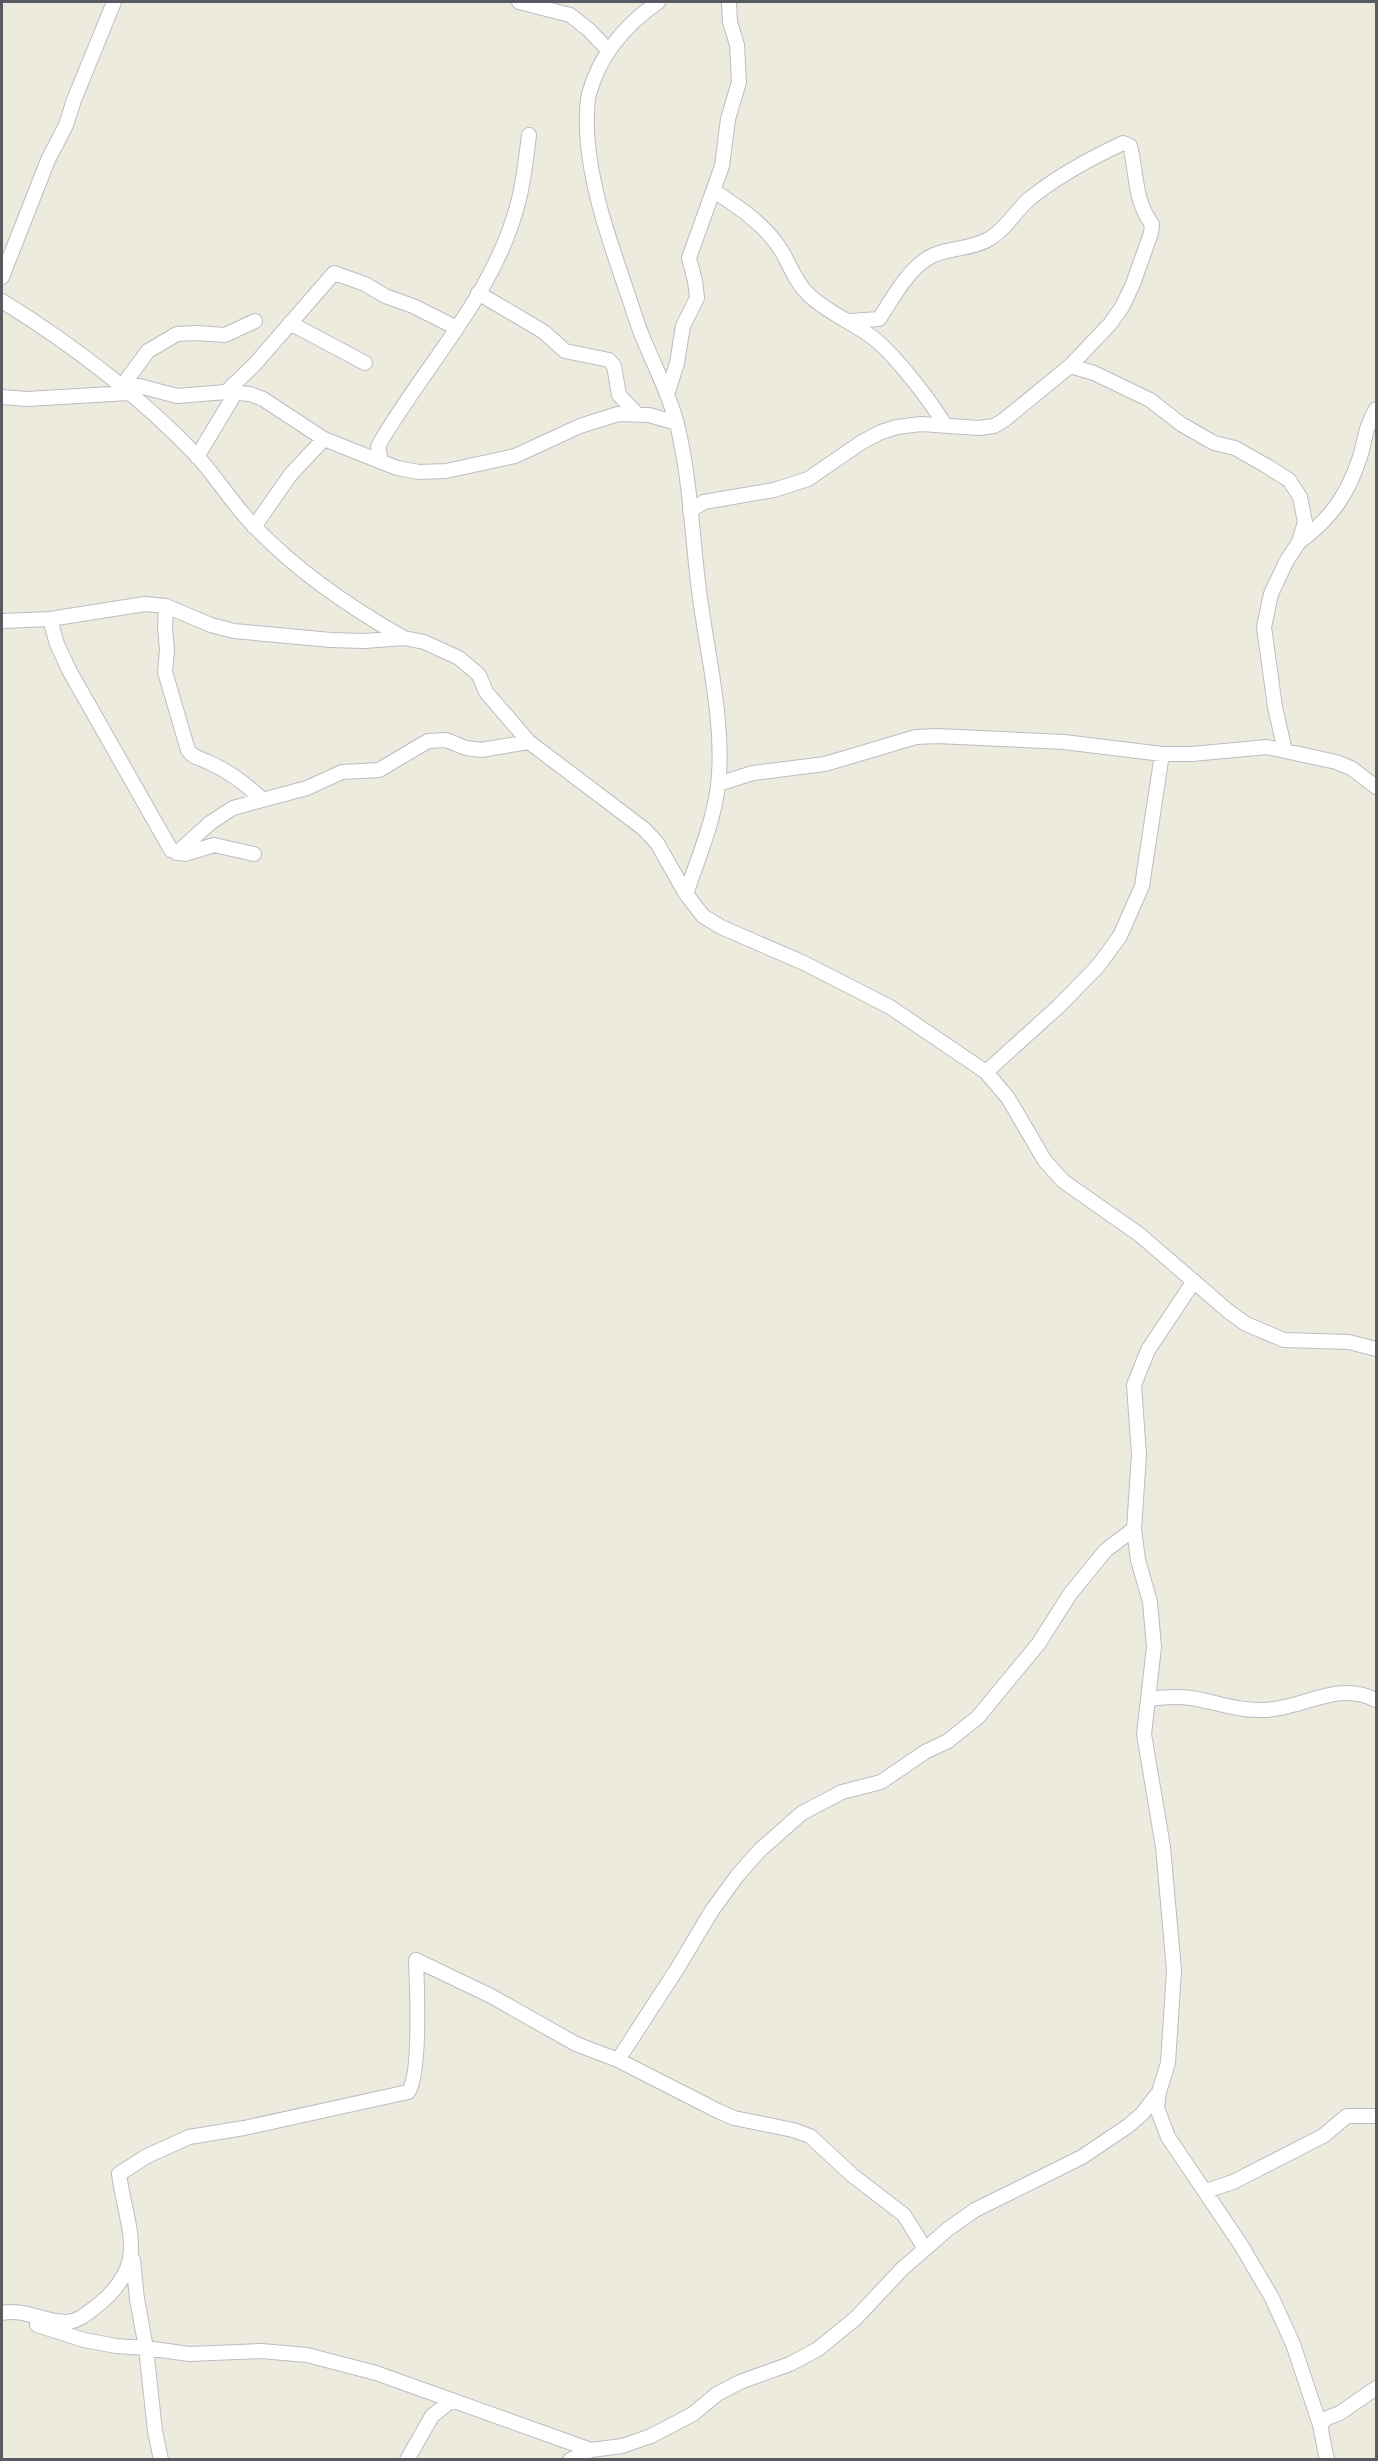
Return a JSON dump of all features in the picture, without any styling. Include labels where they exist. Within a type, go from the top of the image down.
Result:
[{"type":"street","points":[[2,277],[48,160],[66,125],[114,2]]},
{"type":"street","points":[[519,2],[570,15],[590,30],[608,50]]},
{"type":"street","points":[[658,2],[624,30],[608,50],[595,75],[588,97],[588,145],[605,229],[645,344],[677,423],[699,596],[717,713],[718,784],[712,818],[686,894]]},
{"type":"street","points":[[667,394],[677,363],[683,326],[697,298],[689,258],[722,166],[728,119],[739,82],[737,45],[730,22],[729,2]]},
{"type":"street","points":[[381,461],[378,447],[381,441],[457,328],[494,265],[512,223],[520,195],[529,135]]},
{"type":"street","points":[[690,511],[704,502],[774,490],[808,479],[881,432],[912,424],[979,428],[994,426],[1015,413],[1070,366],[1110,324],[1122,307],[1151,233],[1152,224],[1139,199],[1130,146],[1123,143],[1091,159],[1027,201],[1009,224],[988,239],[970,247],[929,257],[908,276],[879,319],[850,321]]},
{"type":"street","points":[[714,191],[750,216],[767,232],[778,245],[809,295],[875,339],[901,365],[945,425]]},
{"type":"street","points":[[197,457],[231,392],[334,273],[365,284],[392,299],[413,306],[457,328]]},
{"type":"street","points":[[478,293],[544,332],[565,351],[609,360],[614,366],[619,395],[636,413]]},
{"type":"street","points":[[2,301],[82,354],[125,387],[197,457],[254,527],[333,593],[367,617],[404,638]]},
{"type":"street","points":[[125,387],[148,351],[177,334],[225,335],[255,321]]},
{"type":"street","points":[[290,323],[365,363]]},
{"type":"street","points":[[1070,366],[1094,373],[1150,400],[1181,424],[1214,443],[1235,448],[1289,480],[1299,497],[1305,522],[1299,542],[1286,562],[1271,594],[1264,627],[1275,707],[1285,751]]},
{"type":"street","points":[[2,397],[37,399],[125,387],[177,396],[231,392],[263,399],[324,439],[381,461],[419,472],[446,471],[515,456],[604,417],[636,413],[677,423]]},
{"type":"street","points":[[1299,542],[1318,528],[1351,485],[1367,426],[1377,409]]},
{"type":"street","points":[[254,527],[291,474],[324,439]]},
{"type":"street","points":[[2,621],[50,619],[145,604],[166,606],[211,625],[234,631],[342,640],[404,638],[437,646],[466,663],[479,675],[486,692],[529,742],[644,830],[657,843],[686,894],[703,916],[721,927],[804,963],[890,1007],[986,1072],[1008,1098],[1045,1161],[1063,1181],[1140,1235],[1228,1311],[1265,1333],[1284,1340],[1349,1342],[1377,1349]]},
{"type":"street","points":[[166,606],[165,672],[188,750],[195,757],[219,766],[236,777],[263,800]]},
{"type":"street","points":[[50,619],[57,644],[69,670],[168,846],[177,853],[185,854],[214,845],[254,854]]},
{"type":"street","points":[[718,784],[753,773],[825,764],[916,737],[1064,742],[1162,754],[1230,752],[1267,747],[1336,762],[1351,768],[1377,787]]},
{"type":"street","points":[[177,853],[210,823],[233,808],[307,788],[342,772],[386,768],[428,741],[446,740],[466,748],[481,750],[529,742]]},
{"type":"street","points":[[986,1072],[1059,1006],[1098,966],[1120,936],[1138,899],[1143,880],[1162,754]]},
{"type":"street","points":[[1194,1281],[1148,1350],[1134,1385],[1139,1448],[1134,1529],[1138,1560],[1150,1602],[1154,1647],[1144,1734],[1163,1847],[1174,1970],[1168,2064],[1159,2092],[1157,2108],[1168,2137],[1206,2191],[1272,2298],[1293,2344],[1320,2425],[1327,2460]]},
{"type":"street","points":[[618,2060],[711,1912],[737,1876],[760,1850],[802,1813],[842,1792],[881,1782],[925,1752],[948,1741],[978,1717],[1040,1643],[1070,1594],[1106,1550],[1134,1529]]},
{"type":"street","points":[[1149,1699],[1188,1698],[1249,1710],[1284,1707],[1327,1694],[1347,1692],[1367,1695],[1377,1700]]},
{"type":"street","points":[[161,2460],[155,2431],[132,2254],[118,2174],[147,2156],[189,2137],[244,2128],[408,2092],[412,2084],[416,2054],[416,1960],[491,1996],[576,2044],[618,2060],[734,2118],[793,2130],[810,2136],[833,2158],[904,2215],[924,2247]]},
{"type":"street","points":[[570,2460],[591,2450],[622,2446],[651,2436],[693,2414],[717,2394],[740,2382],[790,2364],[818,2349],[856,2318],[924,2247],[975,2210],[1082,2157],[1114,2136],[1142,2114],[1159,2092]]},
{"type":"street","points":[[1206,2191],[1233,2182],[1323,2136],[1347,2116],[1377,2116]]},
{"type":"street","points":[[2,2315],[26,2313],[59,2322],[75,2320],[96,2306],[119,2285],[125,2278],[132,2254]]},
{"type":"street","points":[[2,2315],[98,2343],[189,2354],[261,2351],[307,2355],[376,2373],[591,2450]]},
{"type":"street","points":[[1320,2425],[1327,2418],[1340,2413],[1377,2388]]},
{"type":"street","points":[[432,2416],[433,2393]]},
{"type":"street","points":[[407,2460],[432,2416],[453,2400]]}]
